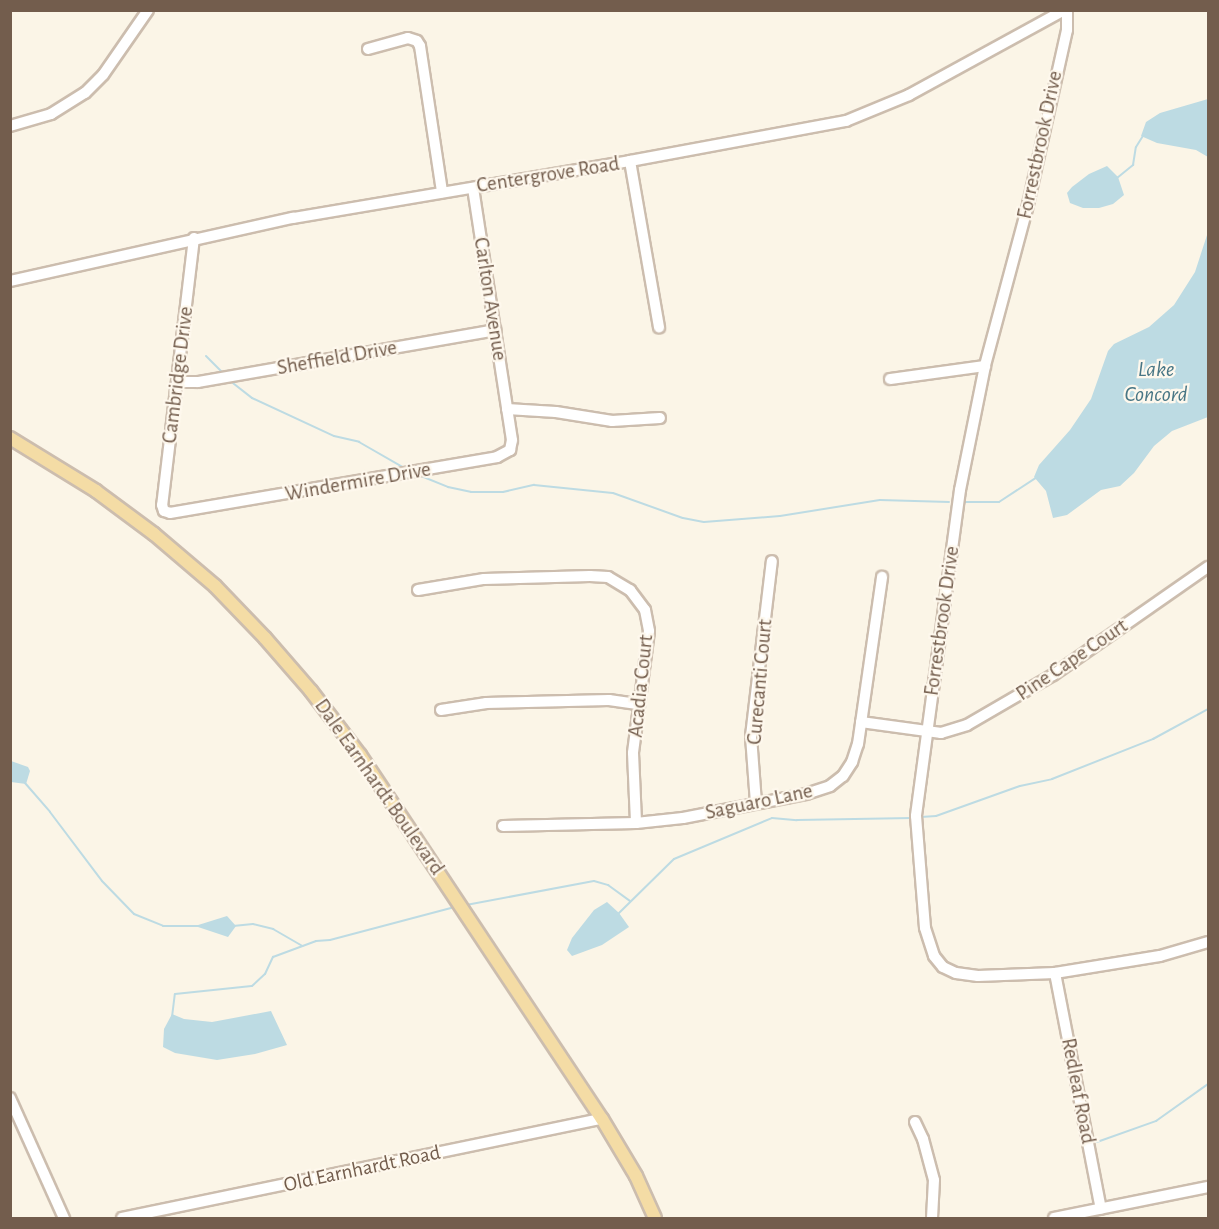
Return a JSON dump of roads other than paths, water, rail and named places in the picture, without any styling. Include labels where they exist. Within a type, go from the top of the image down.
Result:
[{"type":"main road","name":"Dale Earnhardt Boulevard","points":[[10,438],[96,491],[154,534],[215,586],[265,638],[311,691],[360,755],[602,1119],[636,1176],[655,1218]]},
{"type":"street","points":[[10,126],[51,114],[85,93],[103,75],[148,10]]},
{"type":"street","name":"Centergrove Road","points":[[10,281],[194,238],[293,218],[630,162],[846,121],[909,95],[1065,10]]},
{"type":"street","name":"Forrestbrook Drive","points":[[1065,10],[1067,30],[1028,205],[985,366],[960,490],[918,796],[915,837],[925,928],[934,956],[943,967],[957,973],[978,976],[1055,973],[1160,956],[1209,942]]},
{"type":"street","points":[[368,49],[408,38],[417,41],[420,46],[442,192]]},
{"type":"street","points":[[630,162],[659,327]]},
{"type":"street","name":"Carlton Avenue","points":[[473,188],[507,409]]},
{"type":"street","name":"Cambridge Drive","points":[[164,511],[162,505],[194,238]]},
{"type":"street","name":"Sheffield Drive","points":[[177,382],[198,382],[495,330]]},
{"type":"street","points":[[890,379],[985,366]]},
{"type":"street","points":[[507,409],[575,414],[612,421],[660,418]]},
{"type":"street","name":"Windermire Drive","points":[[164,511],[178,513],[497,457],[510,450],[512,440],[507,409]]},
{"type":"street","name":"Curecanti Court","points":[[756,803],[751,736],[772,561]]},
{"type":"street","name":"Pine Cape Court","points":[[861,722],[927,732],[953,731],[1014,699],[1209,567]]},
{"type":"street","name":"Acadia Court","points":[[418,590],[484,579],[608,577],[630,590],[645,610],[649,632],[633,753],[636,823]]},
{"type":"street","name":"Saguaro Lane","points":[[503,826],[636,823],[683,818],[806,794],[830,786],[843,776],[852,762],[861,722],[882,577]]},
{"type":"street","points":[[441,710],[486,703],[609,700],[639,704]]},
{"type":"street","name":"Redleaf Road","points":[[1055,973],[1101,1209]]},
{"type":"street","points":[[10,1098],[64,1218]]},
{"type":"street","name":"Old Earnhardt Road","points":[[122,1218],[602,1119]]},
{"type":"street","points":[[915,1122],[923,1138],[934,1180],[932,1218]]},
{"type":"street","points":[[1054,1218],[1209,1187]]},
{"type":"water","points":[[1208,99],[1208,157],[1196,150],[1157,143],[1141,136],[1146,122],[1160,113]]},
{"type":"water","points":[[1107,166],[1118,177],[1124,195],[1113,204],[1099,208],[1083,208],[1070,203],[1067,193],[1072,187],[1089,174]]},
{"type":"water","name":"Lake Concord","points":[[1208,232],[1208,417],[1172,431],[1154,446],[1134,473],[1120,486],[1101,490],[1067,515],[1053,518],[1046,491],[1034,477],[1039,465],[1070,430],[1091,399],[1108,351],[1114,344],[1149,327],[1174,305],[1195,272]]},
{"type":"water","points":[[11,761],[28,767],[30,771],[26,784],[11,782]]},
{"type":"water","points":[[607,902],[629,927],[602,945],[572,956],[567,950],[572,938],[594,910]]},
{"type":"water","points":[[227,916],[236,926],[228,937],[195,926]]},
{"type":"water","points":[[271,1011],[287,1045],[255,1054],[217,1060],[175,1053],[163,1047],[164,1029],[172,1014],[184,1019],[212,1022]]},
{"type":"waterway","points":[[1117,178],[1133,165],[1136,147],[1144,134]]},
{"type":"waterway","points":[[206,356],[223,373]]},
{"type":"waterway","points":[[229,380],[252,398],[334,436],[359,442],[406,469]]},
{"type":"waterway","points":[[416,474],[448,487],[471,492],[503,492],[534,485],[613,493],[683,518],[704,522],[780,516],[880,500],[949,502]]},
{"type":"waterway","points":[[962,502],[999,502],[1037,477]]},
{"type":"waterway","points":[[921,817],[936,816],[1020,786],[1052,779],[1153,739],[1208,709]]},
{"type":"waterway","points":[[25,783],[102,881],[134,914],[163,926],[198,926]]},
{"type":"waterway","points":[[619,913],[674,859],[772,818],[797,820],[912,818]]},
{"type":"waterway","points":[[466,905],[594,881],[608,885],[630,901]]},
{"type":"waterway","points":[[172,1017],[175,994],[252,986],[265,974],[273,957],[316,941],[330,940],[455,907]]},
{"type":"waterway","points":[[233,926],[253,924],[273,929],[302,946]]},
{"type":"waterway","points":[[1097,1142],[1156,1121],[1208,1084]]}]
